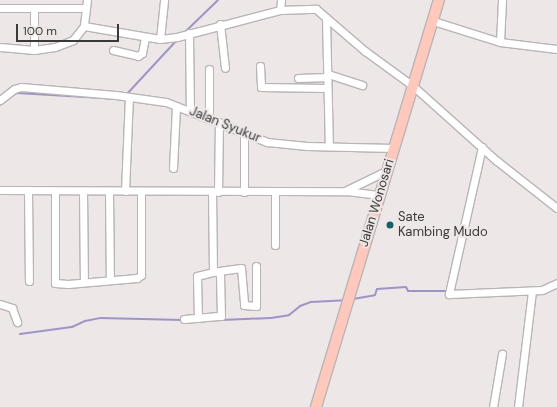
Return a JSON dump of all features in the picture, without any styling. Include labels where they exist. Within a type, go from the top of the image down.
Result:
[{"type":"highway","name":"Jalan Wonosari","points":[[316,407],[386,171],[439,0]]},
{"type":"street","points":[[0,47],[34,50],[65,44],[73,40],[84,26],[87,0]]},
{"type":"street","points":[[160,39],[164,0]]},
{"type":"street","points":[[280,10],[281,0]]},
{"type":"street","points":[[500,42],[502,0]]},
{"type":"street","points":[[0,8],[86,8]]},
{"type":"street","points":[[34,8],[34,50]]},
{"type":"street","points":[[84,26],[160,39],[177,37],[220,24],[280,10],[316,9],[413,86],[482,147],[557,208]]},
{"type":"street","points":[[326,18],[328,146]]},
{"type":"street","points":[[433,21],[500,42],[557,49]]},
{"type":"street","points":[[220,24],[225,68]]},
{"type":"street","points":[[188,34],[190,111]]},
{"type":"street","points":[[113,50],[138,56],[142,53],[145,37]]},
{"type":"street","points":[[260,66],[262,88],[327,88]]},
{"type":"street","points":[[209,69],[209,117]]},
{"type":"street","points":[[298,78],[328,76],[362,85]]},
{"type":"street","name":"Jalan Syukur","points":[[0,100],[14,89],[21,87],[116,95],[176,106],[209,117],[244,135],[284,144],[394,148]]},
{"type":"street","points":[[125,191],[129,97]]},
{"type":"street","points":[[173,168],[176,106]]},
{"type":"street","points":[[184,319],[220,318],[216,271],[215,192],[219,122]]},
{"type":"street","points":[[244,135],[244,192]]},
{"type":"street","points":[[482,147],[450,294],[532,291],[557,284]]},
{"type":"street","points":[[346,190],[386,171]]},
{"type":"street","points":[[0,190],[275,192],[346,190],[380,195]]},
{"type":"street","points":[[28,190],[29,281]]},
{"type":"street","points":[[55,191],[55,283],[110,280],[141,276],[141,191]]},
{"type":"street","points":[[83,191],[84,282]]},
{"type":"street","points":[[109,191],[110,280]]},
{"type":"street","points":[[274,245],[275,192]]},
{"type":"street","points":[[198,318],[198,276],[216,271],[241,268],[244,305],[256,306],[256,266]]},
{"type":"street","points":[[518,407],[532,291]]},
{"type":"street","points":[[0,304],[12,308],[17,322]]},
{"type":"street","points":[[493,407],[502,354]]},
{"type":"waterway","points":[[184,33],[218,0]]},
{"type":"waterway","points":[[126,95],[177,40]]},
{"type":"waterway","points":[[7,98],[17,93],[119,99]]},
{"type":"waterway","points":[[0,105],[4,101]]},
{"type":"waterway","points":[[353,299],[375,295],[377,289],[406,287],[408,291],[447,291]]},
{"type":"waterway","points":[[199,321],[271,318],[289,315],[300,306],[311,302],[345,300]]},
{"type":"waterway","points":[[20,334],[72,327],[85,321],[100,318],[183,320]]},
{"type":"place","name":"Sate Kambing Mudo","points":[[390,225]]}]
